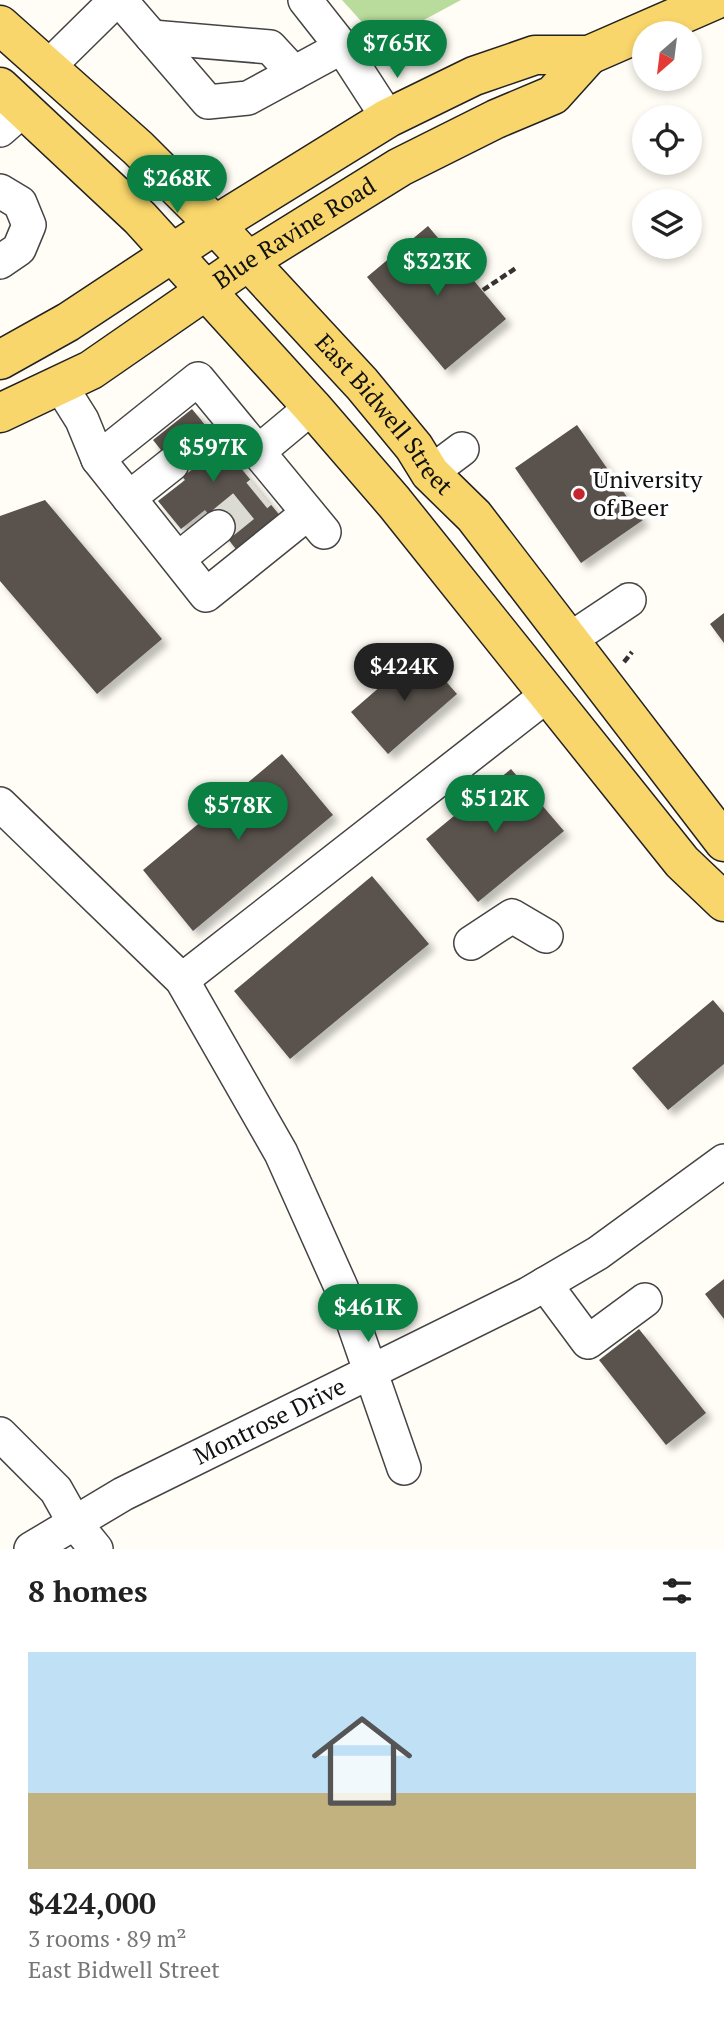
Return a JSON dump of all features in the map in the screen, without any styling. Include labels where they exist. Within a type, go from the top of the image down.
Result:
[{"type":"main road","name":"Blue Ravine Road","points":[[0,360],[68,322],[215,225],[388,118],[474,76],[535,55],[589,55],[715,0]]},
{"type":"main road","name":"East Bidwell Street","points":[[0,25],[138,148],[250,260],[362,384],[414,447],[430,473],[474,516],[724,842]]},
{"type":"main road","name":"Blue Ravine Road","points":[[0,413],[91,370],[250,260],[400,167],[496,119],[554,95],[589,55]]},
{"type":"main road","name":"East Bidwell Street","points":[[8,109],[140,218],[312,407],[401,511],[682,862],[724,902]]},
{"type":"main road","points":[[401,511],[448,546],[540,651],[555,652],[569,640]]},
{"type":"main road","points":[[547,695],[565,690],[582,698],[709,849],[724,856]]},
{"type":"street","points":[[42,62],[118,0],[208,102],[248,98],[342,47]]},
{"type":"street","points":[[305,0],[342,47],[388,118]]},
{"type":"street","points":[[152,37],[270,47],[294,73]]},
{"type":"street","points":[[0,191],[20,202],[29,225],[19,249],[0,262]]},
{"type":"street","points":[[60,385],[82,419],[98,459],[206,595],[316,522],[270,485],[258,452],[222,426],[198,379],[98,459]]},
{"type":"street","points":[[258,452],[312,407]]},
{"type":"street","points":[[430,473],[462,449]]},
{"type":"street","points":[[129,498],[172,464]]},
{"type":"street","points":[[178,559],[218,527]]},
{"type":"street","points":[[569,640],[629,600]]},
{"type":"street","points":[[182,980],[547,695]]},
{"type":"street","points":[[0,804],[182,980],[281,1153],[341,1287],[369,1374],[404,1468]]},
{"type":"street","points":[[471,943],[512,916],[546,936]]},
{"type":"street","name":"Montrose Drive","points":[[31,1549],[123,1494],[369,1374],[545,1284],[618,1239],[724,1161]]},
{"type":"street","points":[[545,1284],[588,1342],[645,1300]]},
{"type":"street","points":[[0,1434],[57,1490],[74,1522],[96,1549]]},
{"type":"path","points":[[484,290],[516,268]]},
{"type":"green space","points":[[342,0],[461,0],[381,43]]},
{"type":"building","points":[[428,226],[506,319],[445,370],[367,277]]},
{"type":"building","points":[[192,409],[282,518],[239,553],[205,510],[181,529],[158,501],[185,480],[153,440]]},
{"type":"building","name":"University of Beer","points":[[577,425],[643,520],[581,563],[515,468]]},
{"type":"building","points":[[45,500],[162,639],[97,694],[0,581],[0,516]]},
{"type":"building","points":[[724,613],[724,643],[710,624]]},
{"type":"building","points":[[420,652],[457,694],[388,754],[351,712]]},
{"type":"building","points":[[282,754],[333,815],[193,931],[143,870]]},
{"type":"building","points":[[511,769],[564,831],[478,902],[426,839]]},
{"type":"building","points":[[372,876],[429,944],[290,1059],[234,991]]},
{"type":"building","points":[[713,1000],[724,1013],[724,1064],[668,1110],[632,1068]]},
{"type":"building","points":[[724,1279],[724,1319],[705,1294]]},
{"type":"building","points":[[639,1329],[706,1413],[666,1445],[599,1360]]},
{"type":"tunnel","points":[[172,464],[213,433]]},
{"type":"tunnel","points":[[218,527],[261,492]]},
{"type":"place","name":"University of Beer","points":[[579,494]]}]
